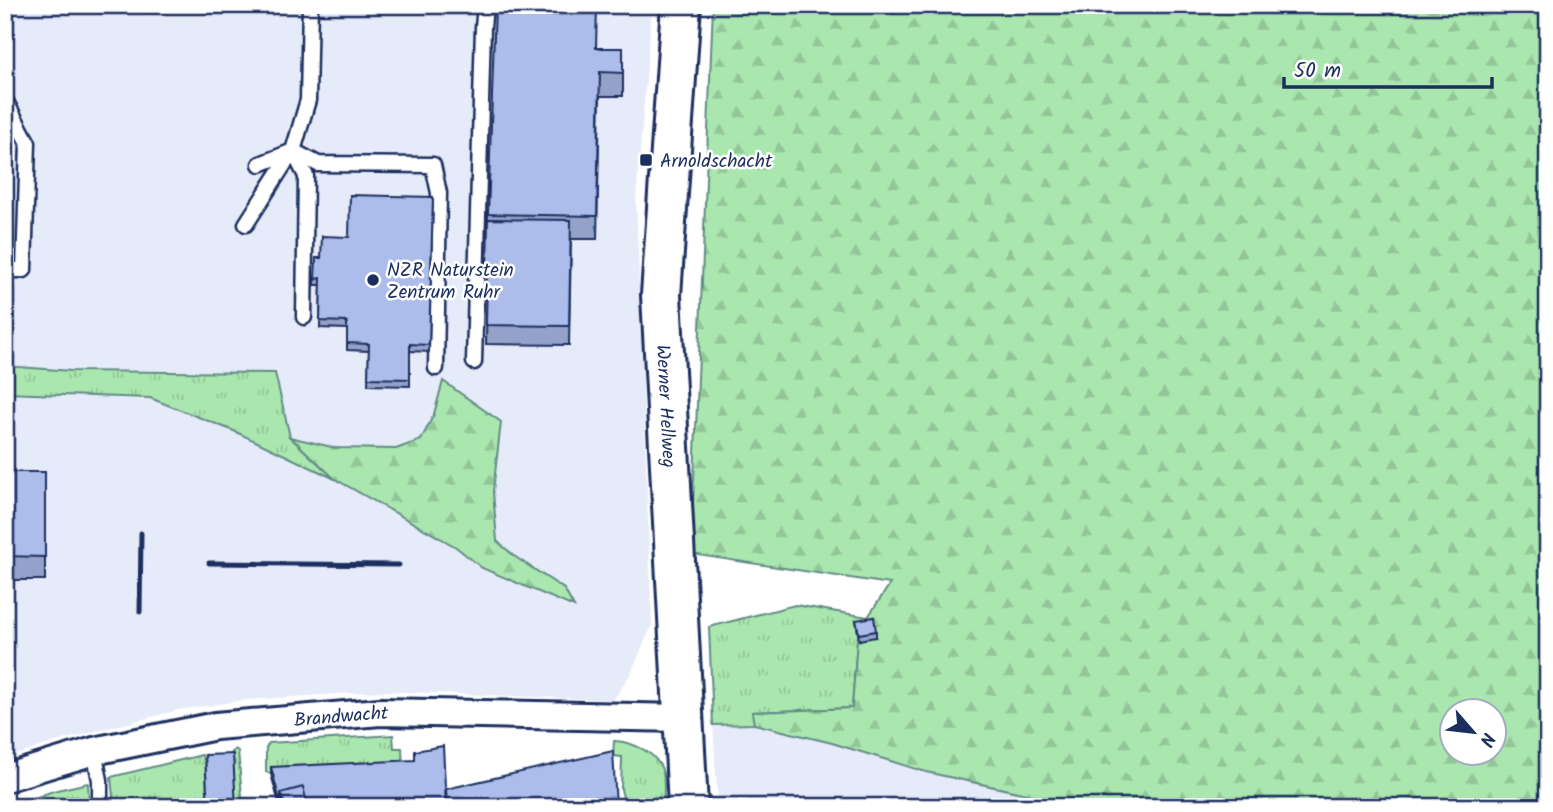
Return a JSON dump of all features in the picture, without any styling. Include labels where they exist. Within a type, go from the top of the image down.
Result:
[{"type":"main road","name":"Werner Hellweg","points":[[681,5],[663,246],[662,295],[688,807]]},
{"type":"street","name":"Brandwacht","points":[[5,778],[94,751],[216,726],[380,712],[683,718]]},
{"type":"lane","points":[[246,224],[293,150],[308,100],[310,5]]},
{"type":"lane","points":[[474,362],[485,5]]},
{"type":"lane","points":[[5,100],[28,143],[24,270],[5,270]]},
{"type":"lane","points":[[260,164],[293,150]]},
{"type":"lane","points":[[293,150],[306,176],[304,317]]},
{"type":"lane","points":[[293,150],[318,164],[433,165],[439,193],[436,368]]},
{"type":"lane","points":[[94,751],[100,780],[100,807]]},
{"type":"shaded area","points":[[5,5],[652,5],[636,200],[652,625],[631,673],[613,700],[381,691],[245,700],[178,710],[55,742],[5,759]]},
{"type":"shaded area","points":[[754,724],[832,743],[926,772],[1086,807],[718,807],[713,725]]},
{"type":"green space","points":[[713,5],[1548,5],[1548,807],[1086,807],[926,772],[832,743],[754,724],[752,712],[852,708],[857,639],[890,584],[691,554]]},
{"type":"green space","points":[[5,366],[72,371],[275,373],[290,437],[335,479],[234,431],[150,398],[5,393]]},
{"type":"green space","points":[[443,381],[501,422],[493,491],[497,541],[514,556],[564,589],[574,607],[482,568],[456,547],[335,479],[290,437],[336,448],[396,449],[421,440],[434,414]]},
{"type":"green space","points":[[795,605],[868,617],[857,639],[852,708],[753,712],[754,724],[713,725],[709,627]]},
{"type":"green space","points":[[393,735],[394,748],[402,748],[403,767],[271,774],[266,772],[266,748],[269,743]]},
{"type":"green space","points":[[614,741],[636,746],[656,759],[663,773],[664,807],[625,807],[621,789],[622,757],[613,756]]},
{"type":"green space","points":[[235,749],[238,751],[243,807],[236,807],[232,752]]},
{"type":"green space","points":[[202,755],[205,762],[208,807],[114,807],[111,777]]},
{"type":"green space","points":[[88,783],[89,806],[86,807],[11,807],[53,791]]},
{"type":"building","points":[[495,5],[597,5],[596,48],[623,48],[623,73],[600,72],[597,216],[488,214]]},
{"type":"building","points":[[5,125],[13,125],[12,206],[5,206]]},
{"type":"building","name":"NZR Naturstein Zentrum Ruhr","points":[[350,195],[433,197],[429,345],[410,344],[410,379],[368,378],[369,344],[347,343],[347,322],[320,321],[321,278],[315,279],[316,258],[321,258],[322,236],[349,237]]},
{"type":"building","points":[[488,219],[571,220],[569,326],[486,325]]},
{"type":"building","points":[[5,472],[45,472],[45,557],[5,556]]},
{"type":"building","points":[[874,617],[876,631],[859,634],[856,620]]},
{"type":"building","points":[[443,746],[446,807],[308,807],[303,787],[281,793],[281,805],[271,767],[415,760],[415,751]]},
{"type":"building","points":[[613,751],[616,807],[447,807],[446,789]]},
{"type":"building","points":[[233,754],[236,807],[208,807],[205,755]]},
{"type":"building","points":[[303,787],[308,807],[285,807],[281,793]]},
{"type":"railway","points":[[140,612],[141,533]]},
{"type":"railway","points":[[209,563],[399,565]]},
{"type":"place","name":"Arnoldschacht","points":[[646,160]]},
{"type":"place","name":"NZR Naturstein Zentrum Ruhr","points":[[373,280]]}]
